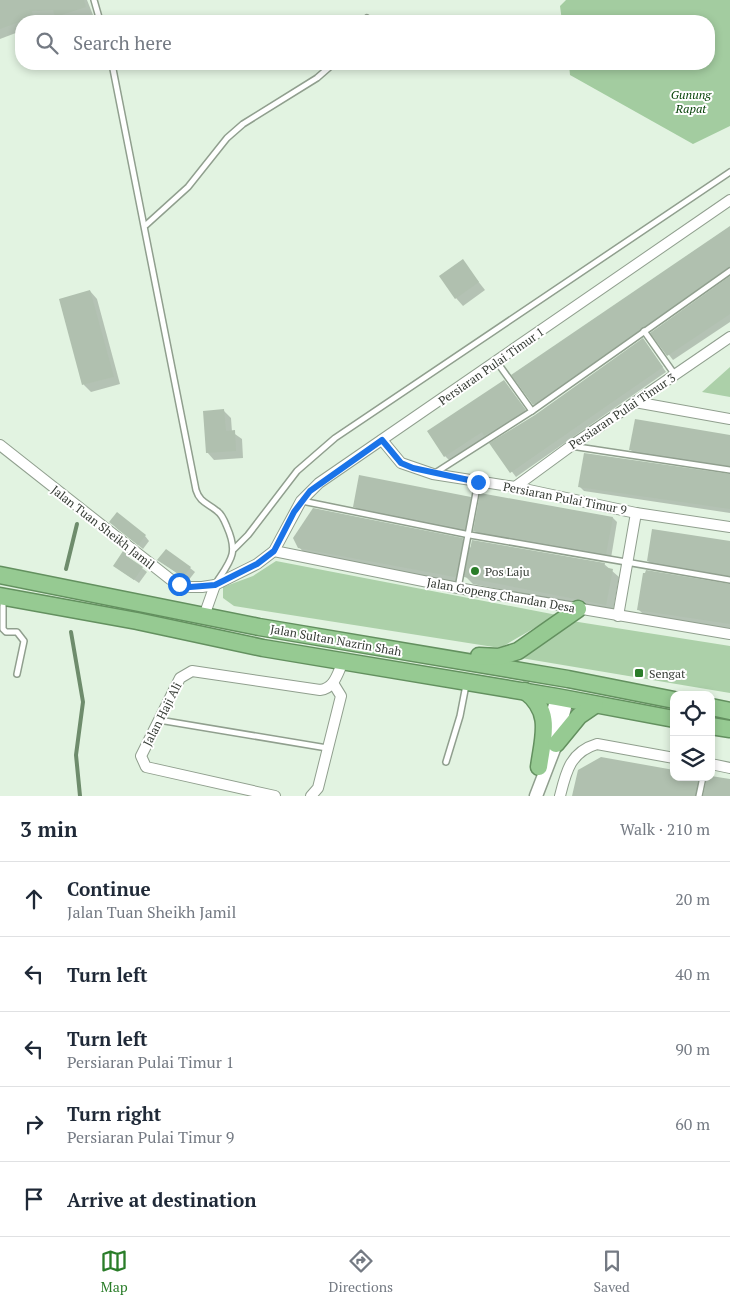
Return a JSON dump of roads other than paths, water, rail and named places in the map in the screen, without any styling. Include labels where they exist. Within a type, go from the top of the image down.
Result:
[{"type":"highway","name":"Jalan Sultan Nazrin Shah","points":[[0,576],[204,616],[670,699]]},
{"type":"highway","name":"Jalan Sultan Nazrin Shah","points":[[1,597],[137,621],[263,648],[343,662],[525,691],[563,695],[596,704],[670,718]]},
{"type":"highway","points":[[442,658],[454,655],[499,657],[509,654],[529,645],[578,609]]},
{"type":"highway","points":[[137,621],[150,618],[174,623],[192,621],[204,616],[215,632],[254,642],[263,648]]},
{"type":"highway","points":[[442,658],[475,672],[545,684],[563,695],[584,692],[670,705]]},
{"type":"highway","points":[[525,691],[535,699],[543,711],[544,724],[539,767]]},
{"type":"highway","points":[[556,744],[579,716],[596,704]]},
{"type":"highway","points":[[715,727],[730,729]]},
{"type":"street","name":"Persiaran Pulai Timur 1","points":[[274,551],[301,501],[319,483],[730,200]]},
{"type":"street","name":"Persiaran Pulai Timur 3","points":[[515,487],[571,446],[730,337]]},
{"type":"street","points":[[635,402],[730,418]]},
{"type":"street","name":"Persiaran Pulai Timur 9","points":[[382,440],[401,463],[433,474],[515,487],[636,513],[730,527]]},
{"type":"street","name":"Jalan Tuan Sheikh Jamil","points":[[0,446],[170,579],[190,587],[215,585]]},
{"type":"street","points":[[618,616],[636,513]]},
{"type":"street","points":[[204,616],[215,585],[257,564],[274,551]]},
{"type":"street","name":"Jalan Gopeng Chandan Desa","points":[[274,551],[458,588],[730,634]]},
{"type":"street","points":[[311,796],[318,788],[341,696],[334,683],[343,662]]},
{"type":"street","name":"Jalan Haji Ali","points":[[275,796],[146,768],[141,756],[180,678],[192,671],[320,690],[328,689],[334,683]]},
{"type":"street","points":[[537,792],[544,779],[556,744],[563,695]]},
{"type":"street","points":[[537,792],[536,777],[563,695]]},
{"type":"street","points":[[560,796],[567,768],[574,756],[596,744],[670,757]]},
{"type":"street","points":[[715,765],[730,768]]},
{"type":"lane","points":[[94,0],[98,15]]},
{"type":"lane","points":[[113,70],[146,225],[170,367],[196,490],[199,498],[217,511],[224,520],[234,550],[232,559],[215,585]]},
{"type":"lane","points":[[146,225],[188,187],[226,138],[243,124],[317,78],[326,70]]},
{"type":"lane","points":[[234,550],[248,536],[297,471],[335,438],[730,172]]},
{"type":"lane","points":[[433,474],[532,411],[730,271]]},
{"type":"lane","points":[[644,331],[675,375]]},
{"type":"lane","points":[[497,362],[532,411]]},
{"type":"lane","points":[[571,446],[730,470]]},
{"type":"lane","points":[[458,588],[470,535],[478,482]]},
{"type":"lane","points":[[301,501],[627,564],[730,580]]},
{"type":"lane","points":[[1,597],[3,629],[18,632],[24,642],[18,674]]},
{"type":"lane","points":[[446,762],[460,716],[466,681]]},
{"type":"lane","points":[[158,720],[327,748]]},
{"type":"lane","points":[[699,796],[702,781]]},
{"type":"waterway","points":[[66,569],[77,524]]},
{"type":"waterway","points":[[71,632],[83,702],[76,755],[80,796]]},
{"type":"place","name":"Pos Laju","points":[[475,571]]},
{"type":"place","name":"Sengat","points":[[639,673]]},
{"type":"park label","name":"Gunung Rapat","points":[[691,101]]}]
